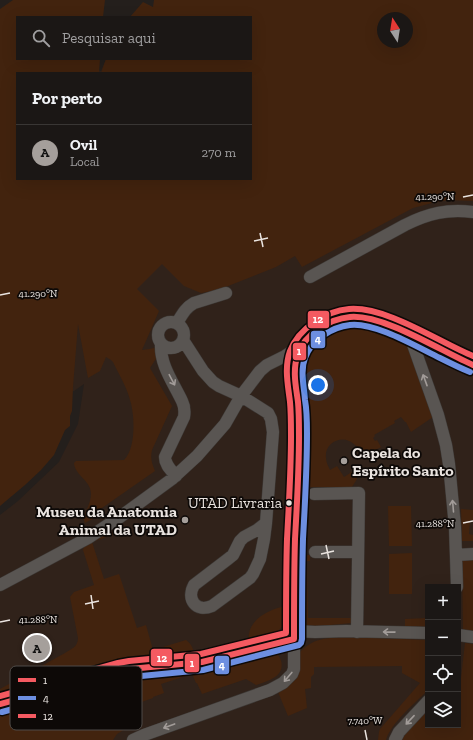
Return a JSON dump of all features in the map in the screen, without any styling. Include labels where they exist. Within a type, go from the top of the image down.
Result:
[{"type":"street","points":[[310,277],[405,225],[422,218],[444,211],[457,210],[473,212]]},
{"type":"street","points":[[177,323],[189,305],[226,293]]},
{"type":"street","points":[[133,740],[270,690],[283,683],[292,674],[294,669],[299,440],[295,374],[296,358],[300,349],[305,343],[324,325],[351,317],[365,318],[409,333],[473,365]]},
{"type":"street","points":[[161,344],[172,348],[180,345],[183,340],[184,333],[180,325],[177,323],[168,322],[160,327],[158,331],[161,344],[161,355],[164,365],[182,401],[185,412],[165,457],[167,466],[176,476]]},
{"type":"street","points":[[409,333],[438,415],[446,445],[453,499],[457,555],[457,584]]},
{"type":"street","points":[[183,340],[207,377],[219,386],[241,396],[268,413],[272,423],[273,437],[266,523],[257,568],[250,578],[212,606],[205,609],[198,607],[192,598],[194,585],[233,555],[240,541],[244,537],[266,523]]},
{"type":"street","points":[[0,586],[88,538],[176,476],[218,433],[257,373],[267,365],[285,356],[305,343]]},
{"type":"street","points":[[267,365],[284,367],[295,374]]},
{"type":"street","points":[[314,494],[359,493],[357,632]]},
{"type":"street","points":[[315,552],[358,552]]},
{"type":"street","points":[[457,555],[473,554]]},
{"type":"street","points":[[142,668],[202,662],[294,636],[357,632],[425,634]]},
{"type":"street","points":[[461,635],[473,637]]},
{"type":"street","points":[[0,704],[10,701]]},
{"type":"street","points":[[395,740],[399,732],[425,704]]},
{"type":"shaded area","points":[[13,0],[105,0],[103,16],[16,16],[16,60],[100,60],[99,72],[16,72],[16,180],[252,180],[252,72],[101,72],[106,60],[252,60],[252,16],[131,16],[143,2],[153,7],[154,0],[473,0],[473,201],[448,200],[413,208],[302,267],[295,256],[276,267],[218,290],[201,293],[184,286],[162,264],[137,289],[159,311],[142,350],[157,347],[157,357],[150,368],[172,406],[152,450],[151,458],[155,471],[99,510],[96,517],[85,523],[83,518],[91,494],[86,481],[77,471],[74,463],[76,461],[124,460],[131,448],[133,414],[129,395],[111,360],[106,357],[100,371],[88,378],[78,324],[70,426],[65,430],[54,455],[25,485],[0,506],[0,9]]},
{"type":"shaded area","points":[[429,0],[473,199],[473,740],[0,740],[0,515],[18,501],[59,462],[78,424],[84,384],[68,393],[51,306],[249,180],[252,180],[252,72],[17,72],[17,60],[73,60],[101,71],[106,60],[252,60],[252,59],[377,17],[377,48],[413,48],[413,12],[393,12]]},
{"type":"shaded area","points":[[361,321],[405,337],[433,417],[411,432],[406,422],[401,417],[394,421],[395,423],[374,435],[375,436],[373,438],[375,441],[377,440],[381,447],[365,456],[352,442],[345,440],[336,441],[327,449],[326,460],[328,466],[330,470],[337,466],[344,477],[355,470],[357,479],[352,487],[302,487],[305,443],[301,364],[303,354],[315,338],[336,325]]},
{"type":"shaded area","points":[[388,506],[411,506],[412,546],[389,546]]},
{"type":"shaded area","points":[[461,509],[473,510],[473,520],[470,520],[469,534],[473,535],[473,541],[462,541]]},
{"type":"shaded area","points":[[107,530],[115,534],[92,542],[104,579],[119,574],[137,628],[146,625],[153,650],[186,640],[194,650],[196,658],[113,666],[42,666],[65,653],[77,644],[78,638],[70,597],[74,592],[94,585],[83,550],[84,547]]},
{"type":"shaded area","points":[[412,553],[412,594],[389,594],[389,554]]},
{"type":"shaded area","points":[[298,555],[310,555],[310,561],[307,561],[308,618],[351,618],[351,623],[299,628],[299,613],[304,608],[304,560],[298,557]]},
{"type":"shaded area","points":[[462,558],[473,558],[473,633],[463,633]]},
{"type":"shaded area","points":[[286,606],[286,615],[281,628],[271,636],[249,643],[251,628],[258,619],[275,609]]},
{"type":"shaded area","points":[[425,618],[425,630],[405,629],[405,619]]},
{"type":"shaded area","points":[[346,637],[425,640],[425,693],[398,720],[386,740],[378,740],[380,729],[420,683],[402,673],[402,666],[314,667],[314,674],[311,677],[311,688],[305,689],[307,708],[288,716],[278,692],[290,684],[296,677],[298,654],[314,642],[331,638]]},
{"type":"shaded area","points":[[465,643],[473,644],[473,740],[400,740],[425,710],[425,728],[461,728],[461,678]]},
{"type":"shaded area","points":[[266,652],[277,654],[282,663],[278,675],[266,682],[256,685],[246,679],[202,694],[192,674],[161,684],[164,693],[142,702],[142,678]]},
{"type":"shaded area","points":[[10,683],[10,697],[0,700],[0,689]]},
{"type":"shaded area","points":[[10,708],[10,730],[124,730],[117,734],[113,740],[0,740],[0,710]]},
{"type":"transit line","name":"12","points":[[107,666],[129,661],[201,654],[286,633],[291,436],[291,410],[287,364],[288,357],[294,343],[314,322],[340,310],[364,310],[379,313],[412,326],[473,356]]},
{"type":"transit line","name":"1","points":[[142,668],[202,662],[294,639],[299,436],[299,410],[295,366],[301,347],[312,334],[326,324],[342,318],[363,318],[379,321],[395,327],[473,365]]},
{"type":"transit line","name":"4","points":[[142,676],[203,670],[299,645],[301,643],[307,446],[307,412],[303,373],[305,358],[308,351],[317,340],[336,328],[343,326],[360,325],[371,327],[396,336],[470,372]]},
{"type":"transit line","name":"12","points":[[0,696],[10,693]]},
{"type":"transit line","name":"1","points":[[0,704],[10,701]]},
{"type":"transit line","name":"4","points":[[2,712],[10,710]]},
{"type":"place","name":"Capela do Espírito Santo","points":[[344,461]]},
{"type":"place","name":"UTAD Livraria","points":[[289,503]]},
{"type":"place","name":"Museu da Anatomia Animal da UTAD","points":[[185,520]]},
{"type":"place","name":"Ovil","points":[[37,648]]}]
